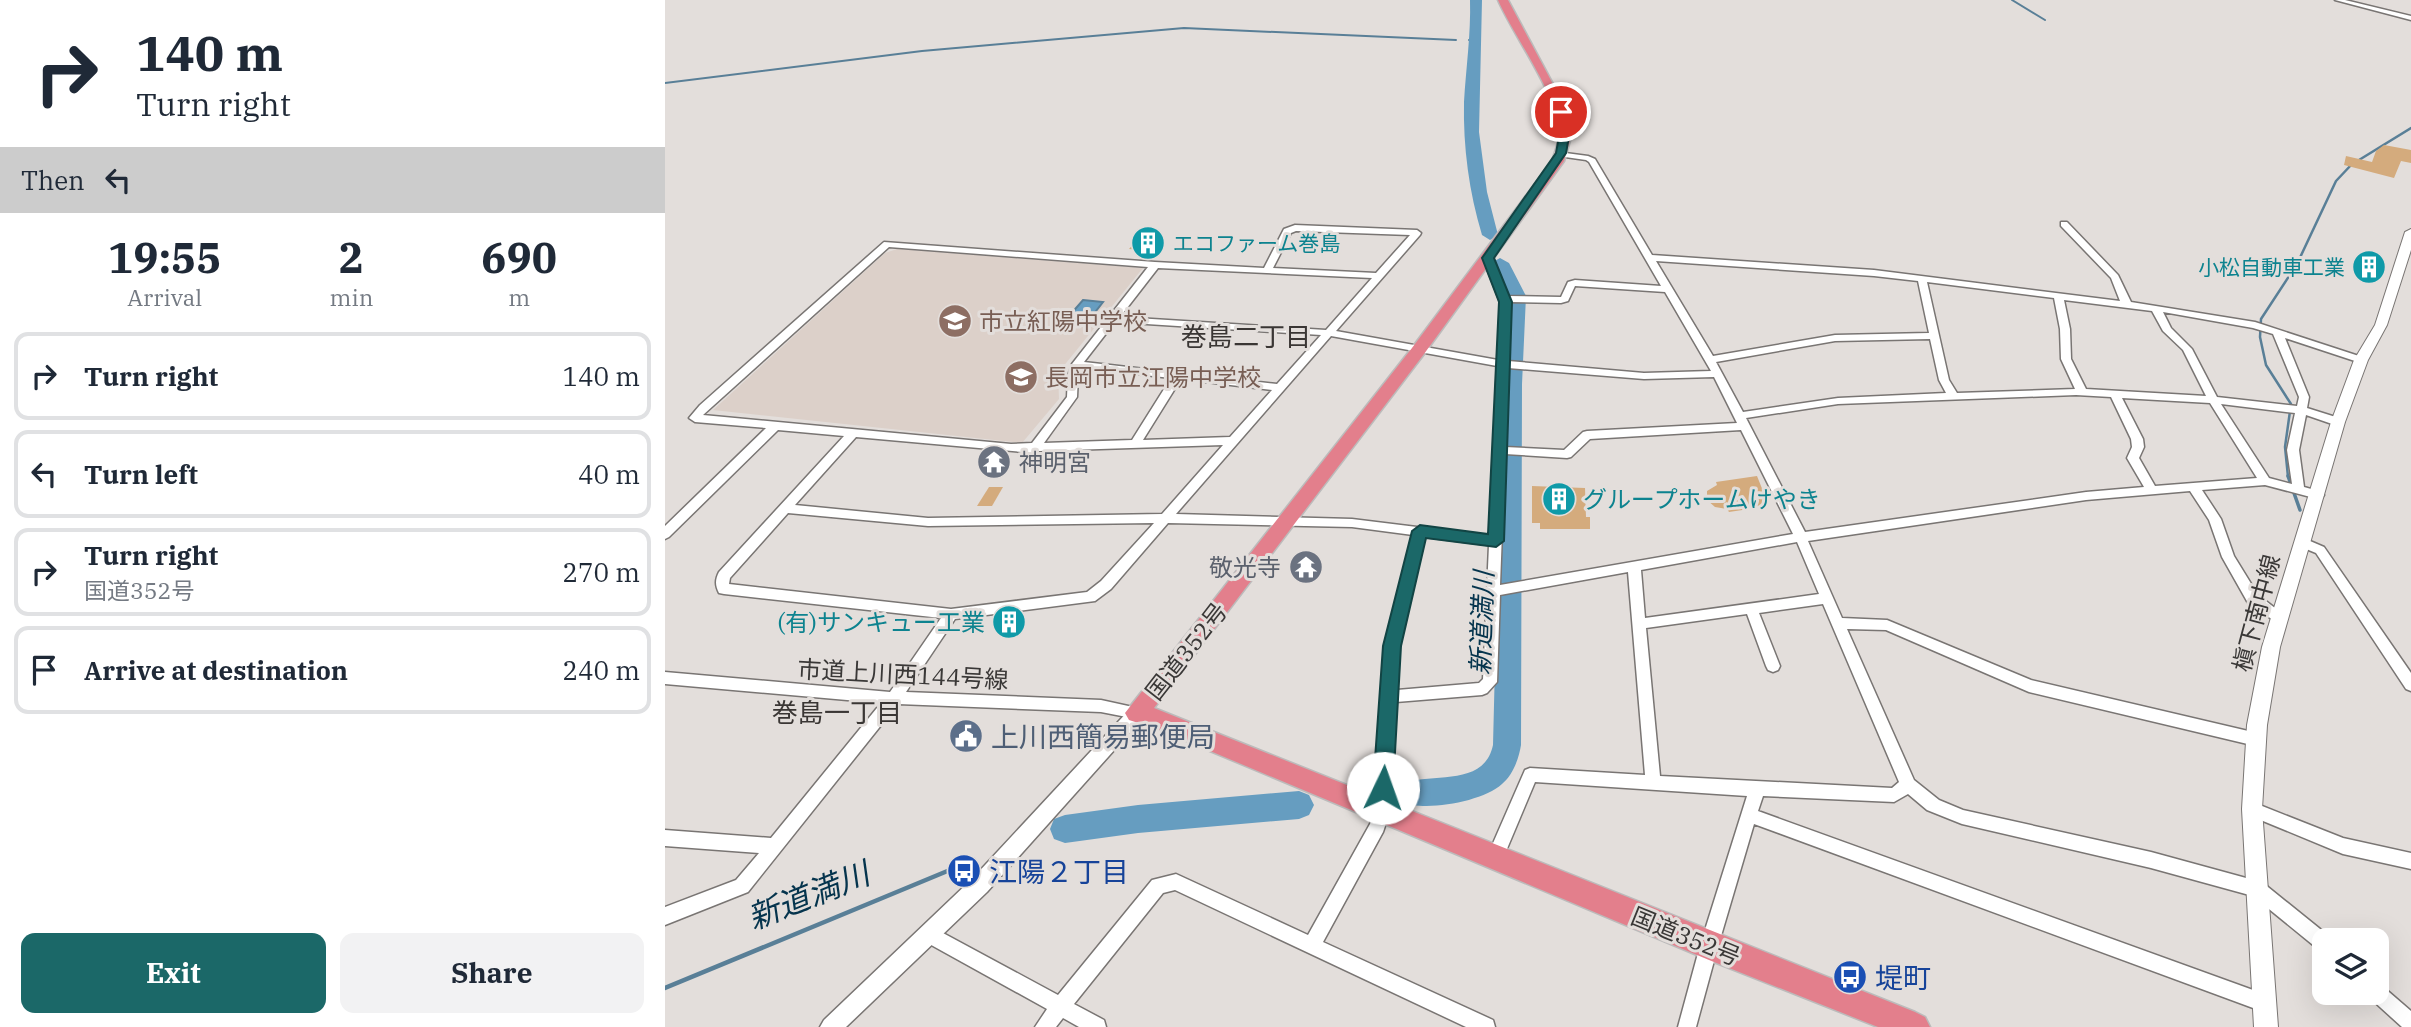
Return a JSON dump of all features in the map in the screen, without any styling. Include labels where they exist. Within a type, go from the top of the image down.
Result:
[{"type":"highway","points":[[1503,0],[1517,34],[1558,104],[1565,131],[1561,153]]},
{"type":"highway","name":"国道352号","points":[[1561,153],[1488,258],[1418,351],[1137,713],[1165,722],[1709,946],[1915,1027]]},
{"type":"main road","name":"槇下南中線","points":[[2266,1027],[2252,809],[2256,739],[2271,647],[2338,422],[2361,360],[2381,325],[2411,232]]},
{"type":"street","points":[[2338,0],[2411,18]]},
{"type":"street","points":[[1561,153],[1592,161],[1718,374],[1801,537],[1909,785],[1933,805],[1962,817],[2151,860],[2257,889],[2312,933]]},
{"type":"street","points":[[2064,224],[2115,277],[2127,305]]},
{"type":"street","points":[[852,434],[724,576],[722,582],[725,589],[951,614],[1090,597],[1106,585],[1417,233],[1292,228],[1287,231],[1267,270]]},
{"type":"street","points":[[1234,441],[1034,449],[695,418],[704,407],[887,244],[1156,265],[1380,276]]},
{"type":"street","points":[[1388,697],[1482,689],[1490,682],[1497,591],[1496,541],[1502,450],[1504,299],[1488,258]]},
{"type":"street","points":[[1650,258],[1863,272],[2156,308],[2223,318],[2277,332],[2361,360]]},
{"type":"street","points":[[1034,449],[1072,397],[1073,374],[1077,363],[1156,265]]},
{"type":"street","points":[[1922,279],[1944,380],[1953,396]]},
{"type":"street","points":[[1504,299],[1561,300],[1565,299],[1571,284],[1575,283],[1667,289]]},
{"type":"street","points":[[2058,296],[2065,329],[2066,359],[2082,392]]},
{"type":"street","points":[[2156,308],[2167,329],[2187,349],[2213,399],[2265,481]]},
{"type":"street","points":[[1112,319],[1330,333],[1418,351],[1504,364],[1644,376],[1718,374]]},
{"type":"street","points":[[2277,332],[2303,393],[2293,450],[2298,488]]},
{"type":"street","points":[[1709,360],[1835,338],[1935,335]]},
{"type":"street","points":[[1077,363],[1282,388]]},
{"type":"street","points":[[1135,444],[1178,376]]},
{"type":"street","points":[[1502,450],[1567,454],[1587,435],[1742,421],[1839,401],[1953,396],[2082,392],[2213,399],[2302,410],[2338,422]]},
{"type":"street","points":[[2115,394],[2137,439],[2138,447],[2133,458],[2152,491]]},
{"type":"street","points":[[665,534],[775,426]]},
{"type":"street","points":[[1497,591],[1801,537],[2086,496],[2265,481],[2318,495]]},
{"type":"street","points":[[2193,487],[2215,519],[2228,557],[2253,599],[2279,619]]},
{"type":"street","points":[[786,508],[928,522],[1166,518],[1374,524],[1496,541]]},
{"type":"street","points":[[1312,944],[1377,827],[1382,811],[1392,646],[1420,531]]},
{"type":"street","points":[[2303,543],[2320,550],[2411,685]]},
{"type":"street","points":[[1634,568],[1653,783]]},
{"type":"street","points":[[1639,624],[1827,598]]},
{"type":"street","points":[[1751,608],[1773,666]]},
{"type":"street","points":[[665,916],[742,886],[894,698],[951,614]]},
{"type":"street","points":[[1838,623],[1887,625],[2029,687],[2256,739]]},
{"type":"street","name":"市道上川西144号線","points":[[665,678],[894,698],[1101,706],[1137,713]]},
{"type":"street","points":[[831,1027],[930,935],[1010,854],[1137,713]]},
{"type":"street","points":[[1495,857],[1530,775],[1894,795],[1909,785]]},
{"type":"street","points":[[1687,1027],[1757,789]]},
{"type":"street","points":[[2252,809],[2343,846],[2411,861]]},
{"type":"street","points":[[1750,815],[2264,1003]]},
{"type":"street","points":[[665,838],[776,846]]},
{"type":"street","points":[[1044,1027],[1158,886],[1182,883],[1486,1027]]},
{"type":"street","points":[[930,935],[1097,1027]]},
{"type":"street","points":[[2389,1004],[2411,1023]]},
{"type":"shaded area","name":"市立紅陽中学校","points":[[897,249],[1143,268],[1058,373],[1059,399],[1022,443],[713,410],[885,253]]},
{"type":"water","points":[[1083,300],[1103,302],[1085,325],[1063,323]]},
{"type":"building","points":[[2384,145],[2411,150],[2411,163],[2401,161],[2394,178],[2344,165],[2346,156],[2372,162],[2376,151]]},
{"type":"building","name":"エコファーム巻島","points":[[1141,236],[1161,238],[1158,240],[1163,241],[1153,251],[1129,249]]},
{"type":"building","points":[[1757,476],[1769,506],[1729,512],[1727,509],[1715,507],[1707,500],[1707,491],[1717,485],[1716,482]]},
{"type":"building","name":"グループホームけやき","points":[[1532,486],[1585,488],[1586,517],[1590,517],[1590,529],[1540,529],[1540,523],[1532,523]]},
{"type":"building","points":[[989,487],[1003,487],[992,506],[977,506]]},
{"type":"building","name":"(有)サンキュー工業","points":[[1025,615],[1015,637],[1002,637],[1006,628],[993,629],[999,616]]},
{"type":"waterway","name":"新道満川","points":[[1476,0],[1472,132],[1479,192],[1490,235]]},
{"type":"waterway","points":[[2012,0],[2045,20]]},
{"type":"waterway","points":[[665,83],[922,51],[1184,28],[1456,40]]},
{"type":"waterway","name":"新道満川","points":[[1469,40],[1475,40]]},
{"type":"waterway","points":[[2359,160],[2411,128]]},
{"type":"waterway","points":[[2288,477],[2285,447],[2291,404],[2266,365],[2260,337],[2261,319],[2297,264],[2336,181],[2352,164]]},
{"type":"waterway","name":"新道満川","points":[[1411,793],[1454,790],[1481,782],[1492,775],[1501,764],[1507,745],[1512,384],[1517,296],[1500,263]]},
{"type":"waterway","points":[[2288,476],[2300,510]]},
{"type":"waterway","name":"新道満川","points":[[1065,829],[1138,819],[1299,805]]},
{"type":"waterway","name":"新道満川","points":[[665,988],[974,860]]},
{"type":"place","name":"エコファーム巻島","points":[[1148,243]]},
{"type":"place","name":"小松自動車工業","points":[[2369,267]]},
{"type":"place","name":"市立紅陽中学校","points":[[955,321]]},
{"type":"place","name":"長岡市立江陽中学校","points":[[1021,377]]},
{"type":"place","name":"神明宮","points":[[994,462]]},
{"type":"place","name":"グループホームけやき","points":[[1559,499]]},
{"type":"place","name":"敬光寺","points":[[1306,567]]},
{"type":"place","name":"(有)サンキュー工業","points":[[1009,622]]},
{"type":"place","name":"上川西簡易郵便局","points":[[966,736]]},
{"type":"place","name":"江陽２丁目","points":[[964,871]]},
{"type":"place","name":"堤町","points":[[1850,977]]},
{"type":"district","name":"巻島二丁目","points":[[1246,336]]},
{"type":"district","name":"巻島一丁目","points":[[837,712]]},
{"type":"route","points":[[1383,788],[1392,646],[1420,531],[1496,541],[1505,302],[1488,258],[1556,164],[1565,137],[1561,112]]}]
